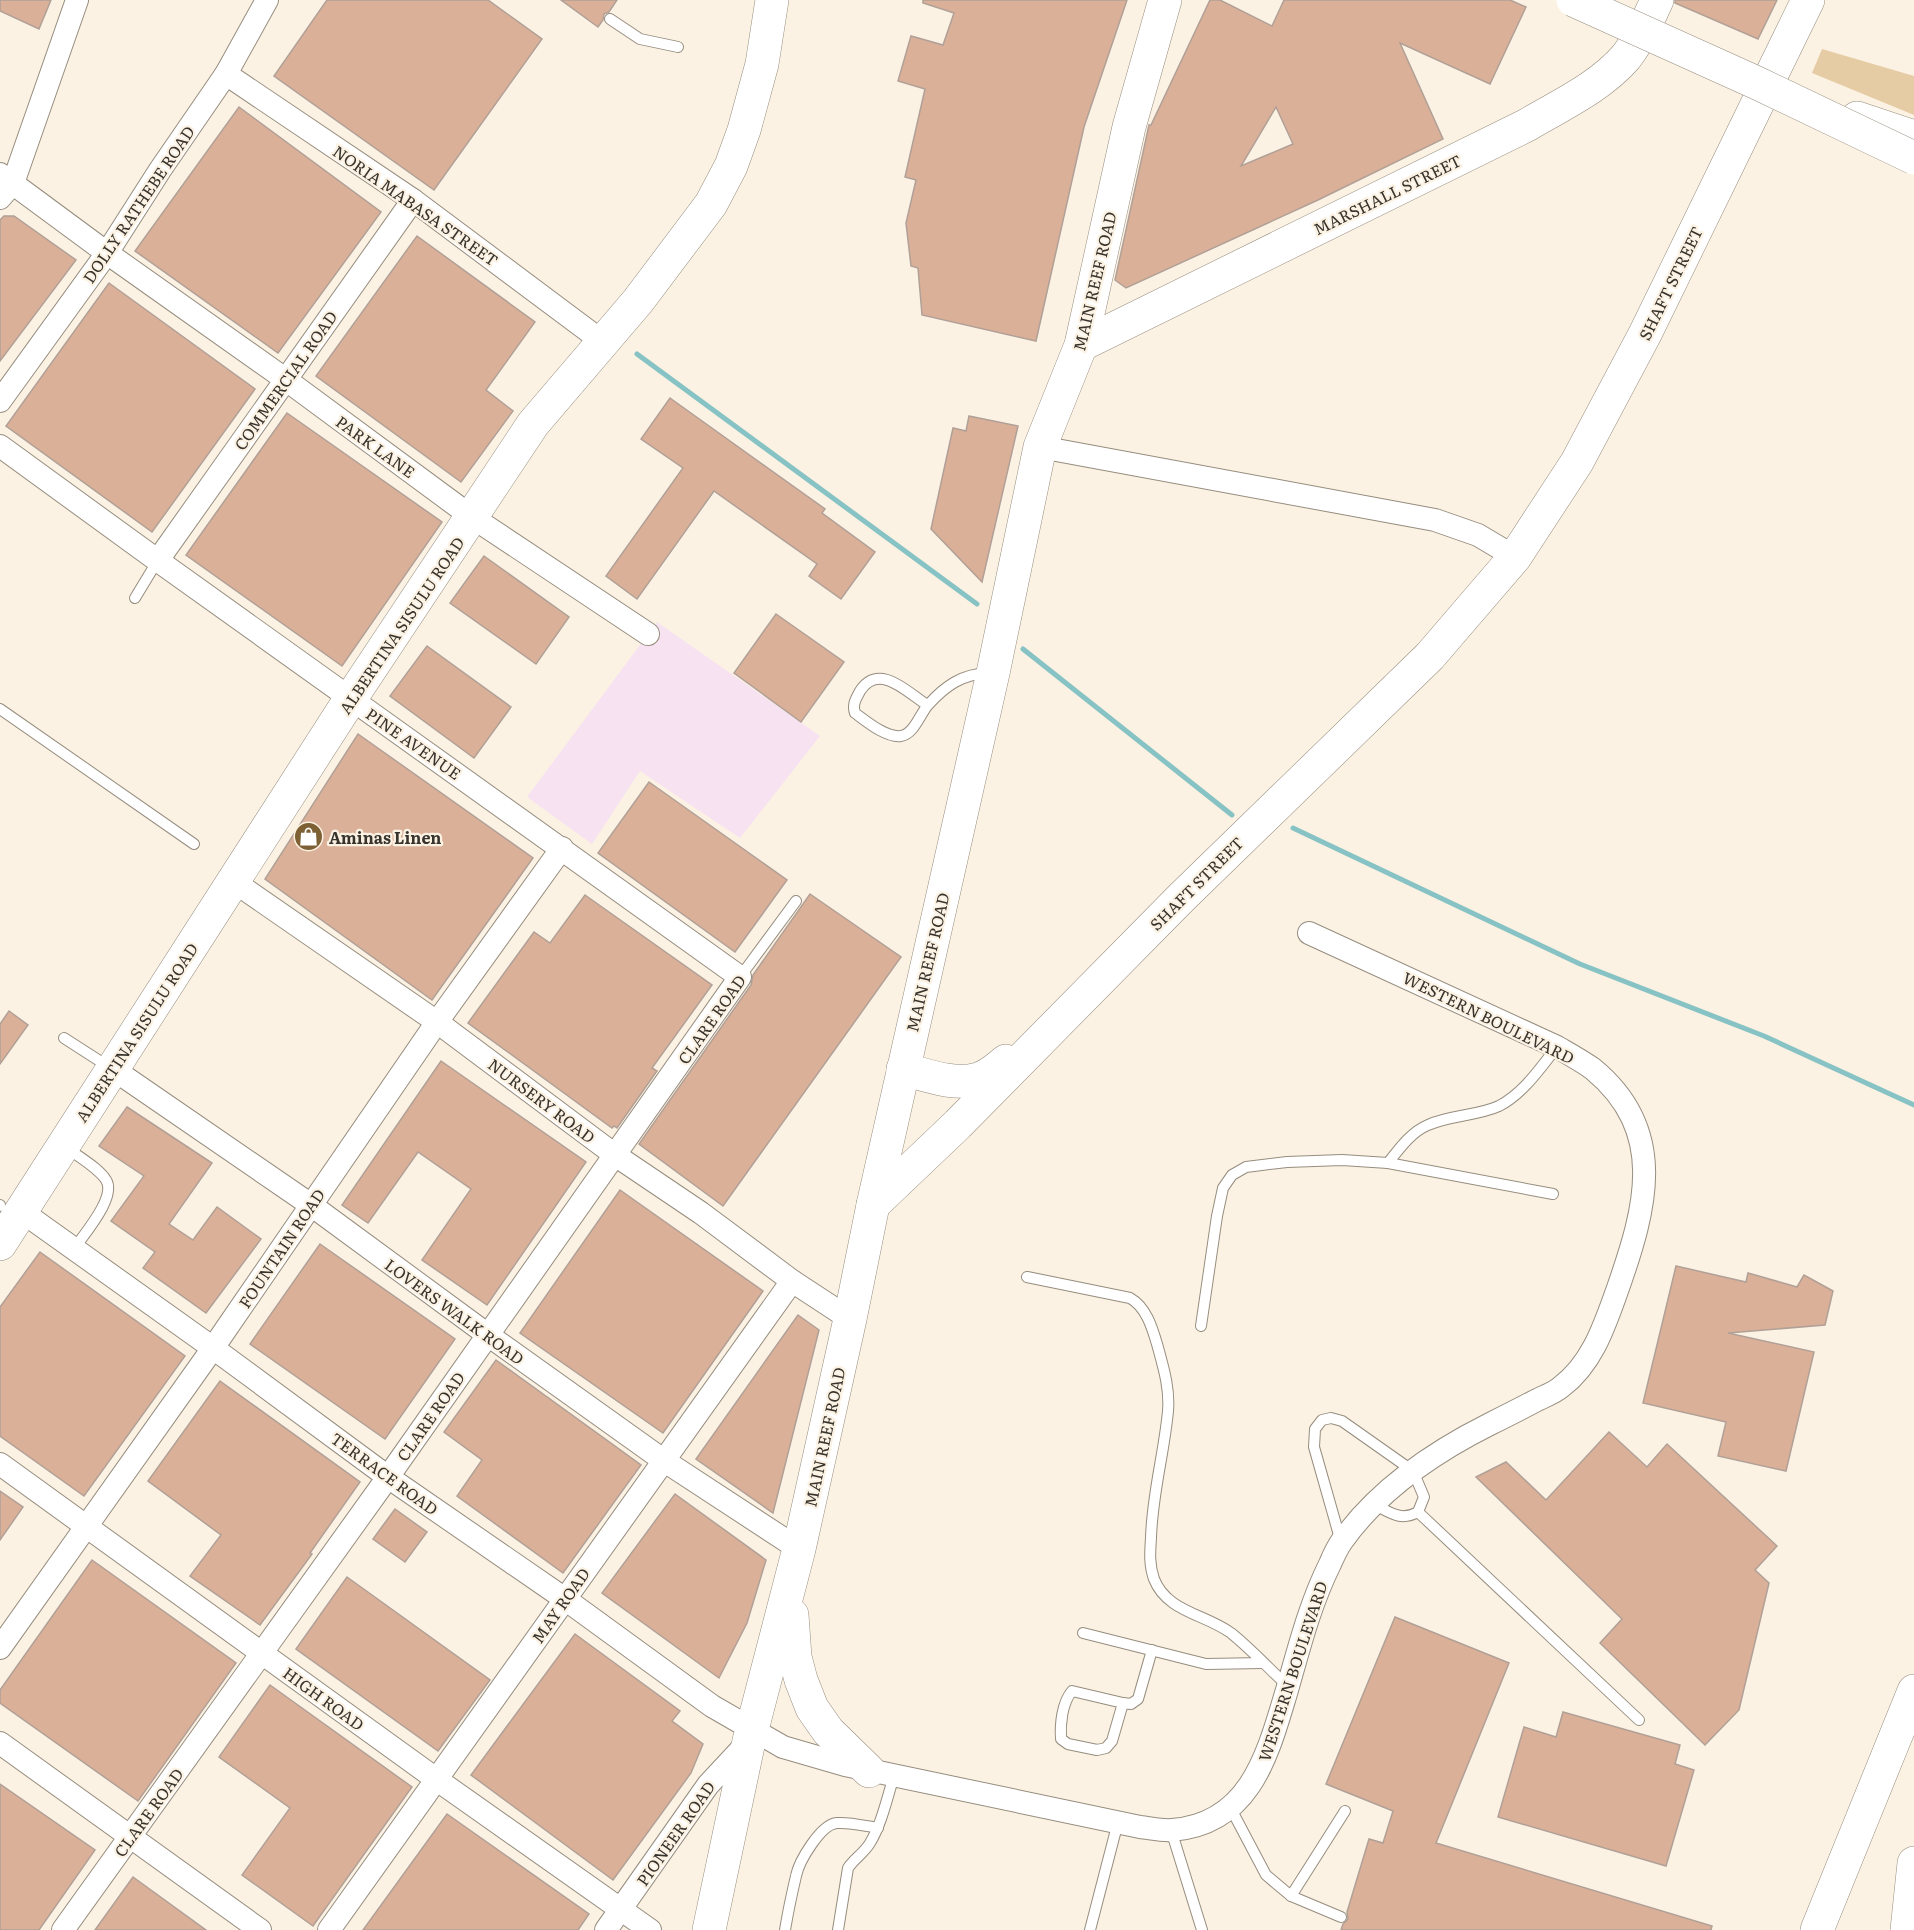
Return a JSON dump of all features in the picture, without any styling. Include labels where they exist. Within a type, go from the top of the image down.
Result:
[{"type":"main road","name":"ALBERTINA SISULU ROAD","points":[[6,1215],[63,1146],[351,698],[533,424],[638,301],[711,204],[731,166],[744,130],[762,64],[771,0]]},
{"type":"main road","name":"MAIN REEF ROAD","points":[[709,1930],[751,1736],[800,1549],[873,1205],[993,673],[1040,447],[1081,345],[1129,128],[1165,0]]},
{"type":"main road","points":[[1573,0],[1914,158]]},
{"type":"main road","points":[[1606,0],[1914,151]]},
{"type":"main road","name":"SHAFT STREET","points":[[873,1205],[958,1124],[1240,840],[1430,656],[1515,557],[1577,462],[1645,334],[1808,0]]},
{"type":"main road","name":"MARSHALL STREET","points":[[1081,345],[1527,125],[1575,98],[1615,68],[1627,55],[1652,12]]},
{"type":"main road","points":[[1776,82],[1848,114],[1914,138]]},
{"type":"main road","points":[[1863,134],[1914,151]]},
{"type":"main road","points":[[903,1069],[959,1082],[980,1079],[990,1074],[1028,1040],[1053,1027]]},
{"type":"main road","points":[[789,1592],[795,1657],[812,1708],[828,1731],[881,1773]]},
{"type":"main road","points":[[1817,1930],[1914,1691]]},
{"type":"main road","points":[[1907,1930],[1914,1863]]},
{"type":"street","points":[[4,185],[77,0]]},
{"type":"street","name":"DOLLY RATHEBE ROAD","points":[[0,401],[107,254],[160,170],[226,74],[267,0]]},
{"type":"street","points":[[1596,0],[1652,12]]},
{"type":"street","name":"NORIA MABASA STREET","points":[[226,74],[413,200],[603,342]]},
{"type":"street","name":"PARK LANE","points":[[4,185],[107,254],[285,380],[472,517],[648,634]]},
{"type":"street","name":"COMMERCIAL ROAD","points":[[158,560],[413,200]]},
{"type":"street","name":"PINE AVENUE","points":[[0,446],[740,977]]},
{"type":"street","points":[[1040,447],[1435,520],[1478,535],[1515,557]]},
{"type":"street","name":"FOUNTAIN ROAD","points":[[0,1648],[213,1348],[437,1022],[562,848]]},
{"type":"street","name":"NURSERY ROAD","points":[[233,881],[437,1022],[615,1155],[701,1213],[792,1281],[850,1319]]},
{"type":"street","name":"WESTERN BOULEVARD","points":[[751,1736],[810,1756],[881,1773],[1118,1822],[1171,1830],[1201,1824],[1224,1813],[1239,1799],[1257,1775],[1271,1745],[1319,1586],[1341,1542],[1373,1503],[1395,1483],[1467,1435],[1559,1389],[1576,1374],[1589,1357],[1602,1332],[1639,1220],[1645,1177],[1644,1151],[1626,1105],[1610,1085],[1591,1068],[1557,1047],[1309,933]]},
{"type":"street","name":"CLARE ROAD","points":[[63,1930],[388,1477],[740,977]]},
{"type":"street","name":"LOVERS WALK ROAD","points":[[113,1069],[311,1205],[663,1460],[800,1549]]},
{"type":"street","name":"TERRACE ROAD","points":[[6,1215],[74,1249],[388,1477],[565,1599],[751,1736]]},
{"type":"street","name":"MAY ROAD","points":[[329,1930],[792,1281]]},
{"type":"street","name":"HIGH ROAD","points":[[0,1464],[436,1779],[650,1930]]},
{"type":"street","name":"PIONEER ROAD","points":[[606,1930],[708,1785],[751,1736]]},
{"type":"street","points":[[0,1743],[260,1930]]},
{"type":"lane","points":[[610,19],[640,39],[678,47]]},
{"type":"lane","points":[[135,598],[158,560]]},
{"type":"lane","points":[[927,705],[891,680],[880,677],[865,684],[853,707],[855,713],[860,717],[888,734],[897,736],[908,733],[927,705],[949,686],[973,674],[993,673]]},
{"type":"lane","points":[[0,709],[194,844]]},
{"type":"lane","name":"CLARE ROAD","points":[[740,977],[796,901]]},
{"type":"lane","points":[[64,1038],[113,1069]]},
{"type":"lane","points":[[1388,1163],[1416,1132],[1428,1125],[1497,1107],[1509,1100],[1533,1077],[1557,1047]]},
{"type":"lane","points":[[63,1146],[107,1180],[109,1191],[107,1200],[74,1249]]},
{"type":"lane","points":[[1201,1326],[1223,1188],[1232,1175],[1246,1167],[1287,1162],[1342,1160],[1388,1163],[1553,1194]]},
{"type":"lane","points":[[1027,1276],[1130,1298],[1142,1308],[1155,1335],[1168,1390],[1168,1410],[1152,1512],[1150,1561],[1155,1579],[1163,1594],[1173,1603],[1230,1632],[1288,1686]]},
{"type":"lane","points":[[1341,1542],[1314,1447],[1315,1429],[1322,1420],[1331,1418],[1342,1421],[1413,1471],[1424,1497],[1418,1512],[1408,1517],[1398,1516],[1373,1503]]},
{"type":"lane","points":[[1418,1512],[1639,1720]]},
{"type":"lane","points":[[1083,1633],[1206,1664],[1263,1663]]},
{"type":"lane","points":[[1124,1703],[1112,1741],[1106,1748],[1097,1750],[1068,1744],[1061,1739],[1060,1730],[1066,1698],[1072,1691],[1131,1704],[1138,1699],[1152,1650]]},
{"type":"lane","points":[[838,1930],[848,1868],[862,1854],[878,1828],[881,1773]]},
{"type":"lane","points":[[1230,1807],[1266,1875],[1291,1896],[1341,1917]]},
{"type":"lane","points":[[1291,1896],[1345,1811]]},
{"type":"lane","points":[[1090,1930],[1118,1822]]},
{"type":"lane","points":[[785,1930],[796,1875],[801,1862],[819,1834],[828,1825],[836,1823],[878,1828]]},
{"type":"lane","points":[[1171,1830],[1202,1930]]},
{"type":"shaded area","points":[[1822,49],[1914,76],[1914,115],[1812,73]]},
{"type":"shaded area","points":[[657,622],[820,736],[740,838],[640,771],[592,844],[527,797]]},
{"type":"building","points":[[0,0],[51,0],[39,29],[0,11]]},
{"type":"building","points":[[327,0],[488,0],[542,39],[434,190],[274,76]]},
{"type":"building","points":[[561,0],[617,0],[609,12],[604,14],[598,27]]},
{"type":"building","points":[[923,0],[1127,0],[1084,127],[1036,341],[922,315],[918,268],[911,266],[906,223],[916,180],[905,177],[925,89],[898,81],[911,36],[943,45],[954,13],[923,3]]},
{"type":"building","points":[[1210,0],[1220,0],[1272,26],[1284,0],[1510,0],[1526,7],[1490,84],[1400,43],[1443,139],[1318,200],[1126,288],[1115,280],[1149,125]],"holes":[[[1276,107],[1293,144],[1241,166]]]},
{"type":"building","points":[[1675,0],[1777,0],[1758,39],[1675,3]]},
{"type":"building","points":[[239,107],[381,212],[278,353],[135,251]]},
{"type":"building","points":[[4,216],[14,216],[76,260],[0,361],[0,220]]},
{"type":"building","points":[[417,236],[535,322],[486,390],[513,411],[461,482],[316,376]]},
{"type":"building","points":[[109,283],[255,389],[152,532],[6,426]]},
{"type":"building","points":[[670,398],[825,509],[822,513],[875,552],[841,599],[809,576],[817,564],[714,491],[637,599],[606,576],[683,468],[641,439]]},
{"type":"building","points":[[287,413],[442,522],[342,666],[186,555]]},
{"type":"building","points":[[969,416],[1018,426],[982,582],[931,529],[953,428],[966,431]]},
{"type":"building","points":[[484,556],[569,617],[536,664],[450,603]]},
{"type":"building","points":[[776,614],[844,662],[801,722],[734,673]]},
{"type":"building","points":[[427,646],[511,707],[474,758],[390,696]]},
{"type":"building","points":[[358,734],[533,858],[432,1000],[265,879]]},
{"type":"building","points":[[649,782],[787,880],[735,952],[598,853]]},
{"type":"building","points":[[810,894],[901,957],[723,1206],[639,1144],[751,985],[753,975]]},
{"type":"building","points":[[585,895],[712,985],[652,1068],[657,1071],[617,1128],[614,1126],[612,1128],[468,1023],[534,932],[550,943]]},
{"type":"building","points":[[9,1011],[28,1025],[0,1064],[0,1024]]},
{"type":"building","points":[[441,1061],[586,1162],[487,1305],[422,1260],[471,1189],[418,1152],[368,1223],[342,1205]]},
{"type":"building","points":[[127,1107],[212,1163],[169,1224],[193,1240],[217,1207],[261,1239],[206,1313],[143,1268],[155,1252],[111,1221],[144,1176],[99,1146]]},
{"type":"building","points":[[620,1190],[763,1291],[663,1433],[520,1333]]},
{"type":"building","points":[[320,1244],[455,1339],[385,1439],[250,1344]]},
{"type":"building","points":[[40,1252],[185,1356],[84,1496],[0,1436],[0,1307]]},
{"type":"building","points":[[1676,1266],[1746,1282],[1748,1273],[1797,1287],[1804,1275],[1833,1291],[1825,1325],[1728,1333],[1814,1352],[1786,1471],[1718,1456],[1726,1422],[1643,1403]]},
{"type":"building","points":[[798,1315],[819,1330],[773,1513],[696,1459]]},
{"type":"building","points":[[496,1360],[641,1465],[563,1573],[457,1496],[482,1460],[444,1432]]},
{"type":"building","points":[[220,1381],[360,1482],[310,1553],[312,1554],[260,1625],[190,1576],[221,1535],[148,1481]]},
{"type":"building","points":[[1609,1432],[1647,1467],[1667,1444],[1777,1546],[1755,1570],[1769,1583],[1739,1710],[1705,1745],[1600,1643],[1622,1619],[1476,1477],[1506,1462],[1546,1500]]},
{"type":"building","points":[[0,1491],[23,1507],[0,1540]]},
{"type":"building","points":[[675,1494],[766,1560],[747,1623],[719,1678],[602,1593]]},
{"type":"building","points":[[395,1509],[427,1532],[405,1562],[373,1539]]},
{"type":"building","points":[[92,1560],[236,1663],[138,1801],[0,1703],[0,1690]]},
{"type":"building","points":[[347,1577],[490,1680],[438,1751],[296,1649]]},
{"type":"building","points":[[1395,1617],[1509,1663],[1436,1843],[1712,1926],[1711,1930],[1341,1930],[1348,1919],[1347,1912],[1369,1839],[1383,1843],[1393,1811],[1326,1784]]},
{"type":"building","points":[[575,1634],[680,1711],[672,1721],[703,1744],[691,1773],[613,1880],[471,1775]]},
{"type":"building","points":[[270,1685],[412,1787],[313,1926],[242,1875],[290,1808],[219,1757]]},
{"type":"building","points":[[1563,1712],[1680,1745],[1675,1764],[1694,1770],[1666,1866],[1498,1817],[1524,1727],[1556,1737]]},
{"type":"building","points":[[0,1784],[95,1850],[39,1930],[0,1930]]},
{"type":"building","points":[[447,1814],[589,1914],[578,1930],[363,1930]]},
{"type":"building","points":[[133,1877],[206,1930],[95,1930]]},
{"type":"waterway","points":[[637,354],[977,604]]},
{"type":"waterway","points":[[1023,649],[1232,815]]},
{"type":"waterway","points":[[1293,828],[1580,964],[1764,1036],[1914,1105]]},
{"type":"place","name":"Aminas Linen","points":[[308,837]]}]
